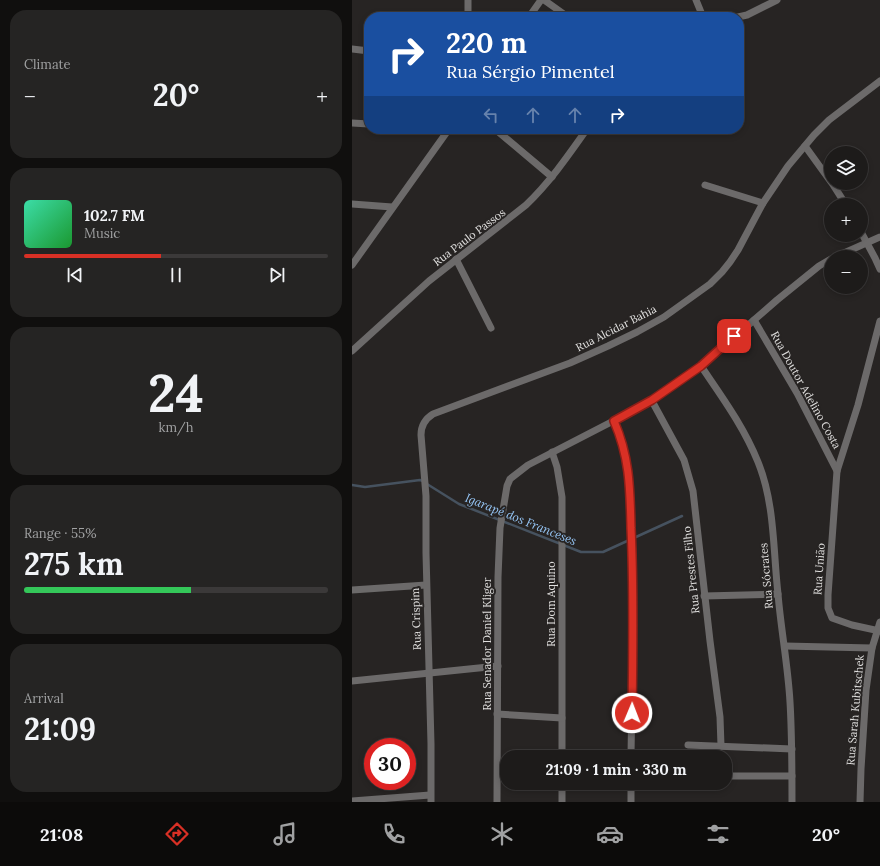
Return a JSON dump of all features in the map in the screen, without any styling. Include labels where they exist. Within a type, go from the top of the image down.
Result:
[{"type":"street","points":[[468,0],[468,12]]},
{"type":"street","points":[[533,12],[542,0],[560,12]]},
{"type":"street","points":[[696,0],[701,12]]},
{"type":"street","points":[[744,16],[769,2],[777,0]]},
{"type":"street","points":[[352,49],[364,50]]},
{"type":"street","name":"Rua Alcidar Bahia","points":[[421,435],[421,427],[433,414],[570,363],[615,343],[664,317],[710,284],[722,272],[738,250],[763,203],[788,166],[814,135],[829,120],[880,81]]},
{"type":"street","points":[[352,123],[364,124]]},
{"type":"street","points":[[352,265],[445,134]]},
{"type":"street","points":[[501,134],[552,176]]},
{"type":"street","name":"Rua Paulo Passos","points":[[352,351],[429,281],[456,259],[490,235],[540,192],[568,156],[583,134]]},
{"type":"street","points":[[805,146],[824,172]]},
{"type":"street","points":[[705,185],[763,203]]},
{"type":"street","points":[[352,204],[392,207]]},
{"type":"street","points":[[868,241],[880,237]]},
{"type":"street","points":[[849,250],[866,242],[880,270]]},
{"type":"street","points":[[456,259],[491,328]]},
{"type":"street","points":[[552,452],[652,400],[701,366],[754,320],[824,263]]},
{"type":"street","name":"Rua Doutor Adelino Costa","points":[[754,320],[797,393],[837,471]]},
{"type":"street","points":[[837,471],[856,412],[880,321]]},
{"type":"street","name":"Rua Sócrates","points":[[701,366],[748,439],[765,481],[773,532],[790,702],[792,802]]},
{"type":"street","name":"Rua Prestes Filho","points":[[652,400],[684,460],[689,475],[695,505],[704,596],[720,717],[721,746]]},
{"type":"street","points":[[614,421],[622,439],[626,458],[630,494],[633,651],[631,750]]},
{"type":"street","name":"Rua Crispim","points":[[421,435],[426,496],[426,585],[431,798]]},
{"type":"street","name":"Rua Senador Daniel Kliger","points":[[497,802],[498,592],[500,528],[507,486],[510,479],[517,472],[552,452]]},
{"type":"street","name":"Rua Dom Aquino","points":[[552,452],[557,467],[562,497],[562,750]]},
{"type":"street","name":"Rua União","points":[[837,471],[828,595],[830,614],[832,618],[840,622],[878,631]]},
{"type":"street","points":[[352,590],[426,585]]},
{"type":"street","points":[[704,596],[778,594]]},
{"type":"street","name":"Rua Sarah Kubitschek","points":[[860,802],[863,725],[872,648],[880,622]]},
{"type":"street","points":[[785,646],[872,648]]},
{"type":"street","points":[[352,681],[498,666]]},
{"type":"street","points":[[497,714],[562,718]]},
{"type":"street","points":[[688,745],[792,749]]},
{"type":"street","points":[[732,776],[792,776]]},
{"type":"street","points":[[562,790],[562,802]]},
{"type":"street","points":[[631,790],[631,802]]},
{"type":"street","points":[[352,801],[431,798]]},
{"type":"waterway","name":"Igarapé dos Franceses","points":[[352,485],[365,487],[420,480],[423,481]]},
{"type":"waterway","name":"Igarapé dos Franceses","points":[[427,484],[459,504],[581,552],[603,552],[682,516]]},
{"type":"route","points":[[632,713],[633,578],[630,494],[629,478],[622,439],[614,421],[652,400],[701,366],[734,336]]}]
